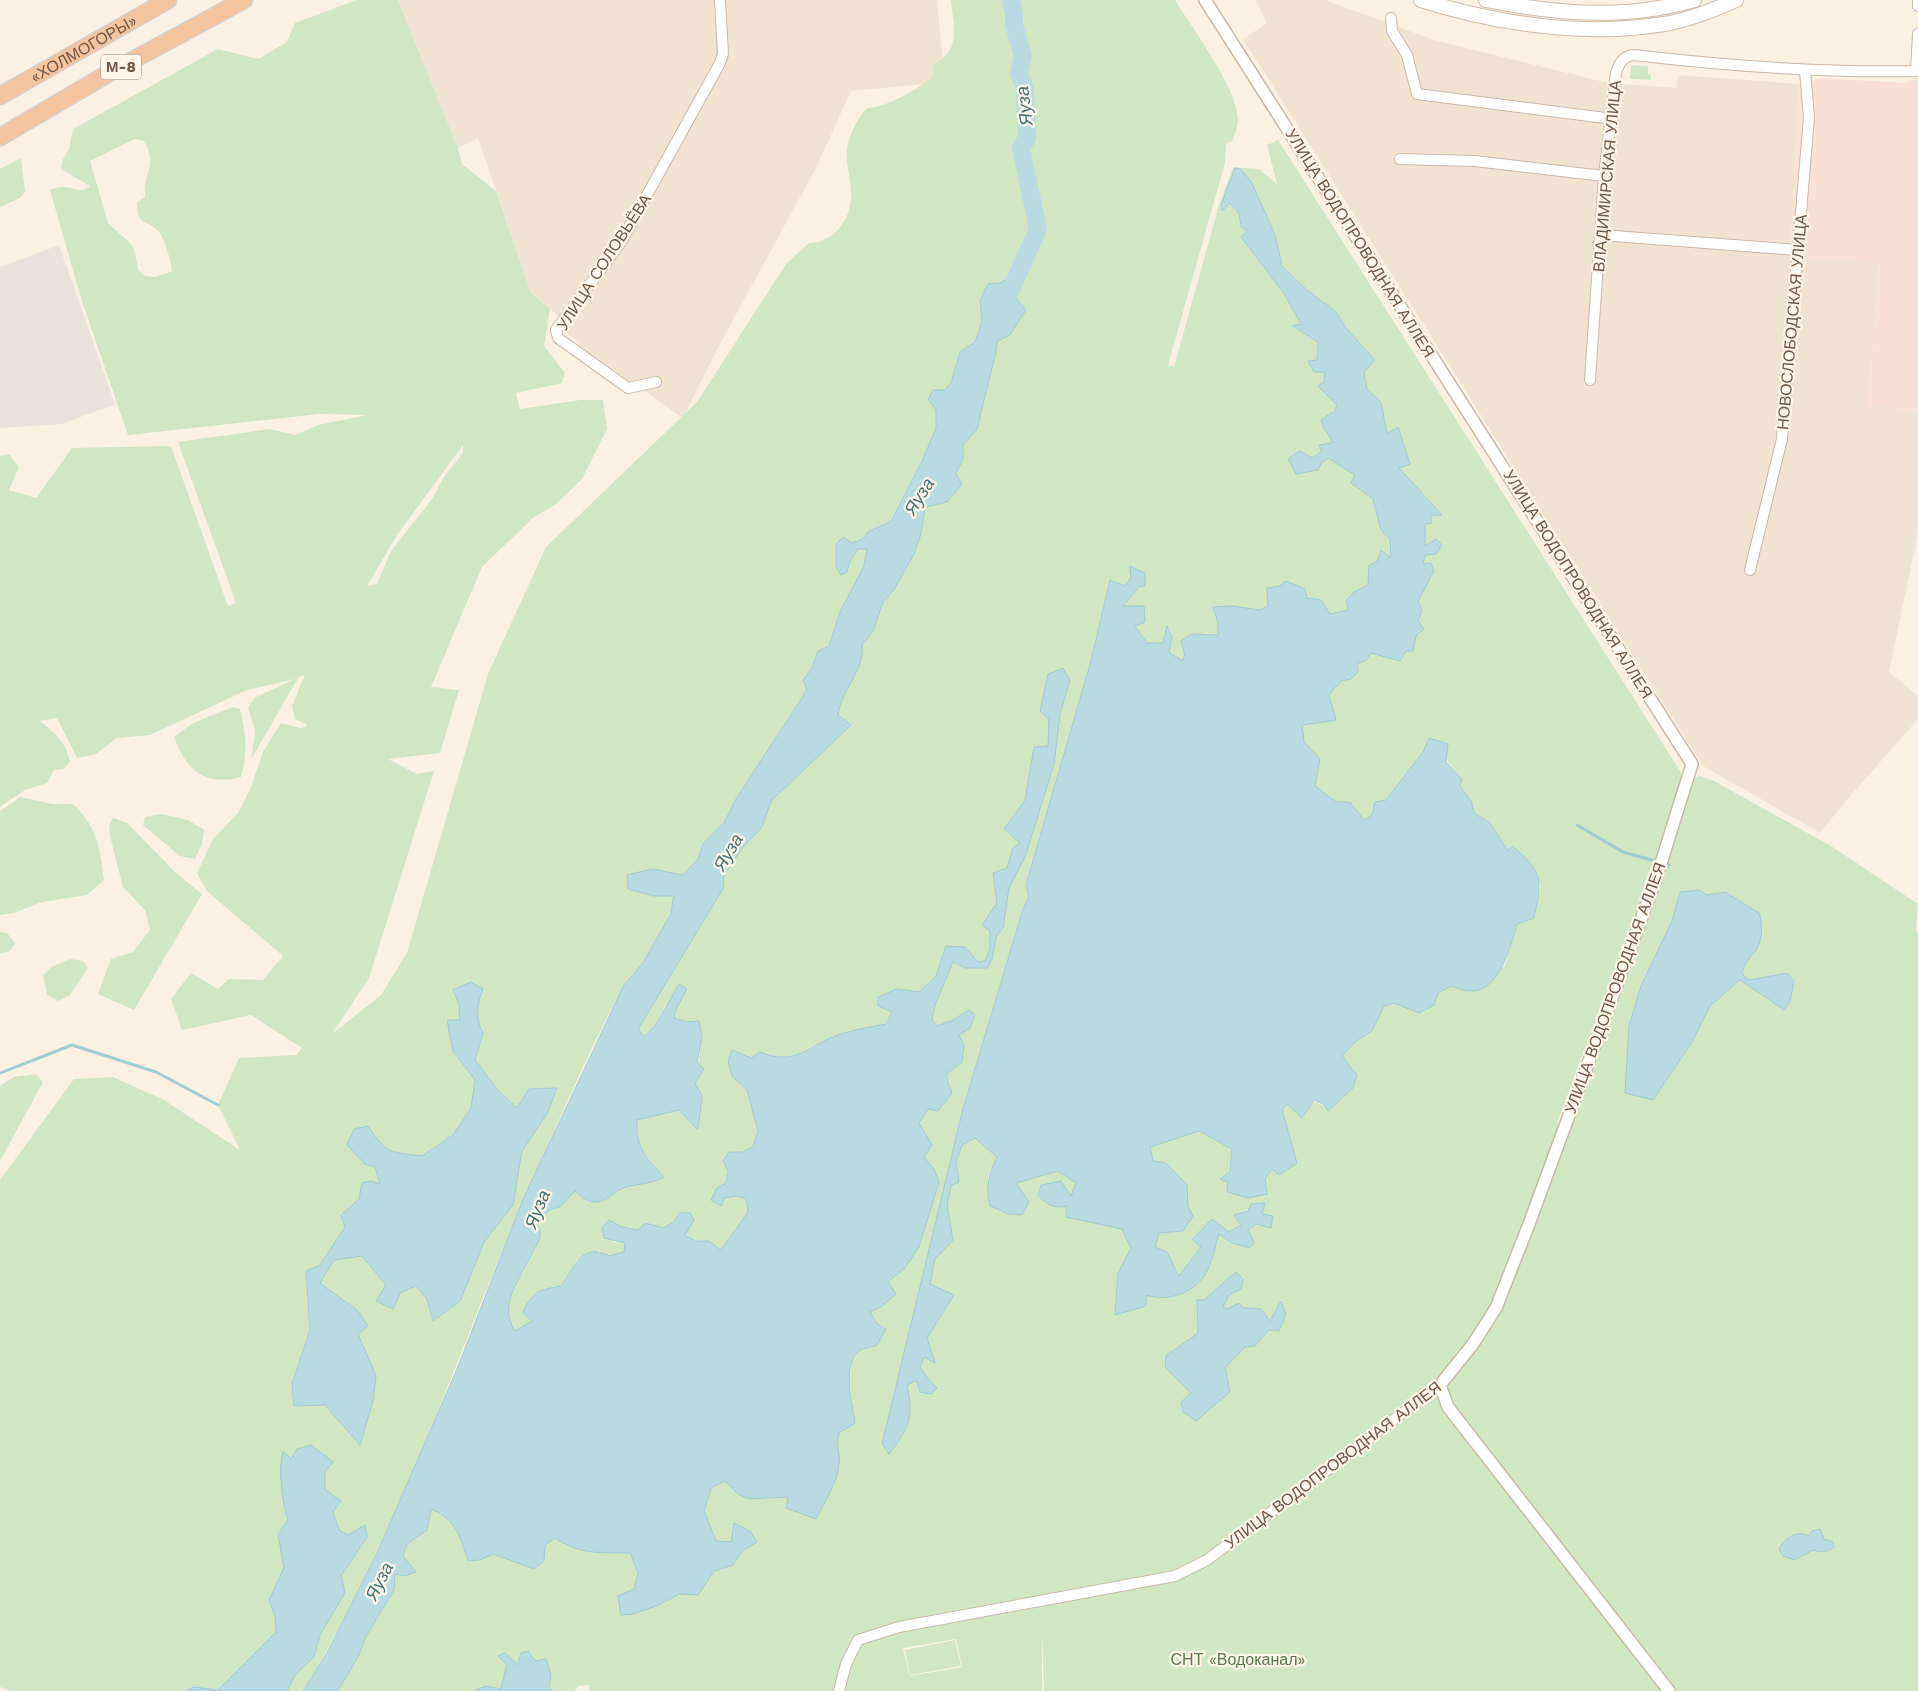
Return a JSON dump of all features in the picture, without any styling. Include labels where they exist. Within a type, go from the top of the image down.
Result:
[{"type":"highway","name":"«ХОЛМОГОРЫ»","points":[[0,96],[168,0]]},
{"type":"highway","name":"М-8","points":[[0,137],[109,74],[244,0]]},
{"type":"main road","points":[[1421,0],[1499,19],[1548,26],[1600,29],[1626,29],[1666,24],[1707,12],[1736,0]]},
{"type":"main road","points":[[1486,0],[1541,9],[1583,13],[1625,13],[1663,9],[1694,0]]},
{"type":"street","name":"УЛИЦА СОЛОВЬЁВА","points":[[656,382],[628,388],[558,338],[556,330],[621,242],[720,62],[723,54],[720,0]]},
{"type":"street","name":"УЛИЦА ВОДОПРОВОДНАЯ АЛЛЕЯ","points":[[839,1691],[852,1649],[863,1637],[899,1627],[1176,1576],[1192,1569],[1208,1560],[1440,1385],[1474,1344],[1496,1308],[1529,1224],[1657,876],[1692,764],[1205,0]]},
{"type":"street","points":[[1918,0],[1918,6]]},
{"type":"street","points":[[1391,18],[1392,31],[1408,55],[1417,94],[1613,119]]},
{"type":"street","name":"ВЛАДИМИРСКАЯ УЛИЦА","points":[[1590,380],[1604,176],[1613,119],[1616,73],[1621,61],[1628,56],[1805,71],[1916,71],[1918,34]]},
{"type":"street","name":"НОВОСЛОБОДСКАЯ УЛИЦА","points":[[1750,570],[1782,439],[1809,117],[1805,71]]},
{"type":"street","points":[[1400,159],[1475,161],[1604,176]]},
{"type":"street","points":[[1601,235],[1798,250]]},
{"type":"street","points":[[1440,1385],[1448,1407],[1669,1691]]},
{"type":"shaded area","points":[[398,0],[937,0],[945,82],[851,91],[816,168],[721,342],[683,418],[583,348],[565,331],[562,319],[531,293],[478,138],[458,148]]},
{"type":"shaded area","points":[[1256,0],[1325,0],[1434,40],[1608,83],[1677,88],[1678,75],[1799,84],[1790,255],[1879,263],[1868,405],[1918,411],[1918,533],[1889,672],[1918,696],[1918,719],[1820,833],[1703,766],[1243,39],[1267,23]]},
{"type":"shaded area","points":[[1918,77],[1918,411],[1868,405],[1879,263],[1790,255],[1799,84],[1820,78],[1905,83]]},
{"type":"shaded area","points":[[59,245],[115,404],[62,424],[0,428],[0,267]]},
{"type":"green space","name":"СНТ «Водоканал»","points":[[357,0],[398,0],[458,148],[462,164],[496,191],[531,293],[550,309],[544,346],[565,373],[562,383],[516,393],[520,409],[580,400],[603,400],[607,429],[582,479],[555,505],[534,517],[482,567],[431,687],[459,690],[440,753],[388,759],[417,774],[434,771],[369,978],[332,1034],[381,995],[407,953],[488,674],[546,547],[697,402],[786,264],[809,243],[826,239],[839,228],[848,213],[850,205],[851,190],[847,150],[854,127],[867,108],[883,105],[901,97],[932,77],[933,64],[942,59],[948,52],[954,37],[951,0],[1175,0],[1222,74],[1230,90],[1238,119],[1232,141],[1226,144],[1225,163],[1168,365],[1174,367],[1219,205],[1233,167],[1259,169],[1277,184],[1267,145],[1278,140],[1682,774],[1667,834],[1557,1123],[1569,1129],[1596,1062],[1597,1052],[1666,872],[1663,872],[1691,779],[1700,776],[1714,781],[1831,846],[1918,904],[1916,930],[1918,932],[1918,1691],[1044,1691],[1042,1630],[1042,1691],[589,1691],[589,1685],[578,1686],[575,1691],[553,1691],[549,1687],[551,1675],[518,1665],[499,1656],[507,1665],[501,1689],[485,1686],[475,1691],[338,1691],[359,1655],[365,1638],[394,1591],[395,1574],[411,1566],[403,1557],[407,1544],[427,1530],[431,1509],[452,1524],[468,1561],[480,1560],[493,1554],[534,1569],[544,1561],[545,1545],[555,1538],[574,1548],[591,1552],[630,1553],[638,1573],[634,1589],[659,1605],[679,1594],[698,1595],[714,1571],[733,1565],[742,1551],[757,1542],[734,1523],[731,1542],[716,1542],[704,1511],[711,1487],[725,1481],[747,1497],[761,1499],[788,1497],[816,1519],[832,1488],[840,1464],[836,1445],[839,1433],[853,1408],[850,1383],[851,1362],[859,1351],[877,1345],[886,1328],[877,1324],[869,1312],[882,1306],[888,1283],[905,1268],[934,1169],[923,1157],[926,1133],[918,1124],[928,1108],[951,1083],[946,1074],[969,1010],[951,1021],[937,1026],[932,1020],[935,1005],[953,962],[965,968],[992,959],[996,937],[1003,928],[1009,888],[1025,857],[1054,764],[1060,714],[1070,680],[1048,674],[1040,711],[1049,719],[1048,746],[1034,747],[1025,800],[1004,829],[1021,843],[1013,848],[1007,868],[993,874],[997,903],[990,930],[990,949],[985,961],[978,962],[965,947],[919,992],[897,989],[892,1012],[886,1024],[815,1045],[795,1056],[777,1059],[760,1052],[751,1058],[728,1061],[732,1076],[747,1090],[758,1132],[753,1147],[742,1152],[729,1152],[726,1183],[717,1188],[724,1198],[735,1196],[746,1198],[748,1213],[720,1251],[709,1241],[698,1240],[689,1236],[675,1221],[664,1228],[645,1223],[638,1230],[622,1227],[609,1221],[612,1242],[626,1243],[624,1252],[610,1256],[599,1251],[578,1259],[561,1286],[544,1289],[532,1321],[515,1331],[509,1315],[510,1300],[514,1287],[535,1250],[538,1237],[537,1222],[550,1210],[561,1206],[575,1191],[589,1202],[664,1177],[644,1152],[637,1130],[637,1120],[679,1110],[697,1129],[695,1083],[702,1037],[687,1022],[674,1018],[676,1009],[666,1004],[655,1026],[643,1038],[638,1029],[723,889],[724,875],[743,847],[762,827],[770,801],[851,725],[838,715],[843,697],[860,664],[862,645],[873,631],[883,602],[894,590],[914,554],[921,534],[925,507],[947,502],[963,459],[963,445],[977,429],[997,341],[1019,284],[980,300],[982,322],[975,342],[960,352],[951,383],[945,390],[933,390],[928,398],[936,410],[936,428],[923,459],[890,521],[868,532],[863,539],[852,543],[836,544],[836,567],[847,571],[850,561],[858,549],[867,549],[864,566],[840,612],[829,646],[818,651],[812,668],[803,680],[807,690],[736,799],[732,812],[703,844],[698,859],[683,875],[652,869],[654,896],[674,896],[666,923],[640,967],[623,988],[584,1065],[519,1212],[405,1490],[340,1626],[303,1691],[287,1691],[295,1675],[314,1657],[320,1635],[345,1593],[341,1576],[367,1537],[365,1526],[348,1535],[339,1530],[325,1489],[325,1472],[291,1459],[283,1452],[281,1486],[288,1520],[278,1534],[284,1568],[270,1600],[275,1616],[276,1632],[218,1690],[193,1687],[187,1691],[11,1691],[0,1687],[0,1180],[74,1079],[113,1077],[164,1100],[240,1150],[218,1105],[239,1058],[296,1055],[302,1048],[251,1015],[182,1030],[171,999],[191,973],[218,989],[229,979],[263,980],[283,956],[207,891],[197,873],[213,839],[239,812],[251,787],[263,752],[281,723],[302,728],[308,725],[295,719],[292,706],[305,674],[298,678],[252,758],[255,730],[248,708],[254,698],[295,679],[247,690],[150,735],[117,738],[96,754],[77,758],[57,718],[40,721],[62,742],[70,761],[64,769],[54,770],[47,783],[25,790],[0,807],[0,456],[9,454],[19,467],[9,490],[36,498],[72,448],[171,446],[228,606],[236,603],[178,442],[270,429],[295,435],[318,425],[367,415],[319,414],[128,435],[81,298],[50,190],[66,187],[83,190],[90,186],[61,169],[62,161],[69,149],[73,129],[218,49],[258,59],[287,42],[295,23]],"holes":[[[135,139],[144,141],[150,157],[150,163],[145,197],[137,202],[138,215],[143,221],[159,232],[167,251],[172,271],[155,277],[145,276],[138,270],[135,251],[130,243],[108,223],[90,161]],[[1236,168],[1258,197],[1275,235],[1282,266],[1307,290],[1336,312],[1346,328],[1375,360],[1364,372],[1367,389],[1381,402],[1387,435],[1398,427],[1410,464],[1398,468],[1441,514],[1430,514],[1425,524],[1425,547],[1436,554],[1425,555],[1423,564],[1434,571],[1418,601],[1418,621],[1413,651],[1406,651],[1400,661],[1371,653],[1349,672],[1329,695],[1335,720],[1302,725],[1304,742],[1320,759],[1315,786],[1336,802],[1350,802],[1364,820],[1372,815],[1375,802],[1386,800],[1423,752],[1429,738],[1462,779],[1460,786],[1471,801],[1474,813],[1490,823],[1509,852],[1512,846],[1541,885],[1534,918],[1517,924],[1505,965],[1471,992],[1451,986],[1438,993],[1419,1013],[1394,1003],[1384,1006],[1372,1031],[1355,1042],[1342,1056],[1328,1111],[1315,1102],[1287,1104],[1282,1110],[1297,1163],[1272,1169],[1265,1179],[1228,1182],[1221,1179],[1230,1172],[1232,1149],[1199,1131],[1150,1147],[1153,1162],[1187,1185],[1188,1206],[1183,1231],[1159,1232],[1155,1247],[1167,1252],[1180,1276],[1201,1246],[1192,1238],[1212,1219],[1229,1232],[1241,1225],[1234,1215],[1265,1203],[1256,1224],[1248,1230],[1254,1242],[1232,1243],[1219,1234],[1185,1293],[1146,1294],[1118,1273],[1131,1248],[1122,1229],[1066,1216],[1077,1183],[1058,1171],[1016,1183],[987,1179],[997,1157],[975,1138],[962,1145],[956,1162],[958,1182],[951,1186],[947,1205],[953,1240],[935,1259],[930,1285],[954,1295],[927,1338],[934,1363],[924,1357],[920,1367],[928,1379],[907,1385],[963,1109],[1023,909],[1029,897],[1026,885],[1091,661],[1110,580],[1125,587],[1131,577],[1140,586],[1123,606],[1147,643],[1164,643],[1168,627],[1172,637],[1169,652],[1182,662],[1206,633],[1218,635],[1218,623],[1213,607],[1232,606],[1260,610],[1268,606],[1321,600],[1330,614],[1348,610],[1354,592],[1368,585],[1369,566],[1377,562],[1381,551],[1391,558],[1390,539],[1381,530],[1373,498],[1351,483],[1356,475],[1328,458],[1322,462],[1288,459],[1299,451],[1313,458],[1322,451],[1319,445],[1332,443],[1329,433],[1322,425],[1337,405],[1319,386],[1324,382],[1325,372],[1309,361],[1317,361],[1318,342],[1292,327],[1301,324],[1285,295],[1241,237],[1247,230],[1241,227],[1239,213],[1230,203],[1223,210],[1221,205]],[[463,445],[463,453],[444,477],[432,499],[391,551],[377,584],[367,586],[397,535]],[[1699,890],[1707,895],[1756,951],[1744,964],[1742,974],[1749,980],[1769,978],[1777,974],[1784,1010],[1741,980],[1710,1006],[1692,1042],[1641,986],[1672,921],[1680,892]],[[453,990],[483,990],[478,1011],[480,1027],[483,1033],[475,1060],[497,1089],[517,1108],[529,1089],[557,1088],[548,1112],[522,1151],[519,1173],[494,1228],[484,1242],[460,1301],[433,1321],[427,1299],[416,1286],[400,1293],[392,1309],[386,1285],[362,1256],[334,1260],[320,1283],[358,1311],[367,1326],[358,1334],[376,1376],[359,1444],[325,1405],[292,1384],[310,1330],[320,1266],[346,1227],[341,1215],[359,1199],[362,1183],[380,1185],[376,1167],[365,1164],[367,1126],[384,1147],[402,1154],[422,1156],[453,1135],[471,1108],[475,1080],[453,1051],[447,1020],[460,1021],[459,1004]],[[956,1639],[962,1667],[910,1676],[903,1648]]]},
{"type":"green space","points":[[1631,65],[1648,66],[1648,74],[1651,75],[1651,80],[1630,79]]},
{"type":"green space","points":[[21,158],[25,192],[20,198],[0,207],[0,169]]},
{"type":"green space","points":[[233,707],[240,709],[244,726],[245,760],[241,777],[217,780],[198,773],[191,767],[184,759],[174,737],[193,723]]},
{"type":"green space","points":[[20,797],[53,804],[73,804],[81,812],[96,838],[104,880],[87,895],[42,902],[14,913],[0,915],[0,811]]},
{"type":"green space","points":[[161,814],[188,820],[204,830],[202,844],[195,859],[180,856],[143,825],[145,817]]},
{"type":"green space","points":[[113,818],[127,823],[176,873],[202,894],[134,1010],[98,994],[111,959],[133,952],[150,930],[145,910],[123,887],[110,836],[109,826]]},
{"type":"green space","points":[[0,932],[7,933],[15,943],[10,951],[0,954]]},
{"type":"green space","points":[[71,959],[83,961],[88,968],[70,995],[58,1001],[47,995],[43,975],[53,966]]},
{"type":"green space","points":[[36,1074],[43,1082],[0,1161],[0,1086],[14,1077]]},
{"type":"green space","points":[[955,1640],[961,1666],[910,1675],[905,1650]]},
{"type":"water","points":[[1235,168],[1240,169],[1251,181],[1275,235],[1282,266],[1307,290],[1336,312],[1346,328],[1375,360],[1364,372],[1367,389],[1381,402],[1387,434],[1398,427],[1410,464],[1399,468],[1442,515],[1430,515],[1432,523],[1425,524],[1425,546],[1436,539],[1442,545],[1436,554],[1425,555],[1423,564],[1431,563],[1434,571],[1418,601],[1422,611],[1418,621],[1424,629],[1416,636],[1413,651],[1406,651],[1400,661],[1371,653],[1366,660],[1357,664],[1358,672],[1351,679],[1341,681],[1329,695],[1336,720],[1302,725],[1304,742],[1320,759],[1315,786],[1336,802],[1350,802],[1364,820],[1372,815],[1375,802],[1386,800],[1423,752],[1429,738],[1448,744],[1446,762],[1462,779],[1460,786],[1471,801],[1474,813],[1490,823],[1508,851],[1512,846],[1535,870],[1539,885],[1534,918],[1517,924],[1502,966],[1489,984],[1480,990],[1468,991],[1451,986],[1438,993],[1434,1005],[1419,1013],[1394,1003],[1384,1006],[1372,1031],[1355,1042],[1342,1056],[1357,1075],[1353,1088],[1328,1111],[1323,1104],[1314,1100],[1302,1118],[1287,1104],[1282,1110],[1297,1163],[1279,1175],[1272,1169],[1265,1179],[1267,1194],[1249,1198],[1227,1192],[1228,1182],[1220,1179],[1230,1172],[1232,1149],[1199,1131],[1150,1147],[1153,1161],[1166,1163],[1187,1185],[1188,1206],[1193,1216],[1183,1231],[1159,1233],[1155,1247],[1167,1252],[1179,1276],[1201,1247],[1192,1239],[1212,1219],[1229,1232],[1241,1225],[1234,1215],[1248,1211],[1251,1204],[1265,1203],[1262,1214],[1273,1216],[1271,1228],[1256,1224],[1248,1230],[1254,1242],[1250,1248],[1232,1243],[1219,1234],[1205,1275],[1200,1282],[1179,1295],[1163,1298],[1146,1295],[1146,1306],[1115,1315],[1118,1273],[1131,1248],[1122,1229],[1066,1217],[1067,1206],[1054,1206],[1041,1198],[1038,1195],[1041,1185],[1061,1181],[1071,1196],[1076,1183],[1058,1171],[1016,1183],[1029,1202],[1022,1215],[1009,1214],[990,1206],[989,1181],[997,1157],[975,1138],[962,1145],[956,1162],[959,1182],[951,1186],[947,1205],[953,1240],[935,1259],[930,1284],[954,1295],[927,1338],[935,1363],[924,1357],[920,1367],[937,1388],[931,1394],[920,1392],[917,1381],[907,1385],[910,1406],[908,1422],[901,1437],[889,1454],[882,1444],[963,1109],[1023,909],[1029,897],[1026,885],[1091,661],[1110,580],[1125,586],[1131,577],[1130,566],[1145,573],[1145,586],[1140,586],[1123,606],[1144,606],[1145,622],[1135,626],[1147,643],[1163,643],[1167,626],[1172,637],[1169,652],[1182,661],[1185,655],[1181,641],[1192,634],[1218,635],[1218,623],[1213,607],[1232,606],[1260,610],[1268,606],[1267,588],[1280,586],[1286,581],[1305,589],[1307,598],[1321,600],[1330,614],[1348,610],[1346,601],[1354,592],[1368,585],[1369,565],[1377,562],[1381,550],[1391,558],[1390,539],[1381,530],[1373,499],[1351,483],[1355,475],[1328,458],[1322,462],[1318,470],[1296,474],[1288,459],[1299,451],[1313,458],[1322,451],[1319,445],[1332,443],[1321,420],[1334,411],[1337,405],[1318,386],[1324,382],[1325,372],[1314,372],[1308,361],[1317,360],[1318,342],[1292,326],[1301,324],[1285,295],[1241,237],[1247,230],[1241,227],[1239,213],[1230,203],[1222,211],[1221,205]]},
{"type":"water","points":[[1017,273],[1019,284],[1015,297],[1026,310],[1010,335],[997,341],[977,429],[963,445],[963,459],[956,474],[962,484],[947,502],[925,507],[921,534],[914,554],[894,590],[883,602],[873,631],[862,645],[860,664],[843,697],[838,715],[851,725],[771,801],[762,827],[743,847],[724,875],[723,889],[638,1029],[644,1037],[655,1026],[679,984],[687,989],[676,1009],[674,1018],[687,1022],[699,1021],[702,1037],[697,1062],[704,1069],[695,1083],[702,1096],[698,1130],[679,1110],[637,1120],[638,1138],[643,1152],[664,1177],[625,1188],[598,1202],[587,1200],[575,1191],[561,1206],[550,1210],[537,1222],[540,1232],[539,1239],[510,1299],[510,1320],[515,1331],[532,1321],[523,1312],[530,1300],[542,1290],[561,1286],[580,1258],[592,1252],[600,1252],[610,1256],[624,1252],[625,1243],[604,1238],[602,1227],[609,1220],[622,1227],[638,1230],[645,1223],[664,1228],[675,1221],[679,1213],[690,1213],[694,1220],[685,1235],[697,1241],[709,1241],[721,1250],[748,1212],[746,1198],[735,1196],[724,1198],[721,1206],[711,1200],[717,1188],[726,1183],[728,1171],[723,1161],[729,1152],[742,1152],[753,1147],[758,1131],[747,1090],[732,1076],[728,1061],[732,1050],[751,1058],[760,1052],[773,1056],[794,1056],[832,1037],[886,1024],[892,1012],[878,1006],[878,997],[897,989],[919,992],[936,976],[946,946],[965,947],[978,962],[985,961],[990,949],[990,931],[982,925],[997,903],[993,873],[1007,868],[1013,848],[1020,843],[1004,829],[1025,800],[1034,747],[1048,746],[1049,719],[1040,711],[1048,674],[1063,668],[1070,680],[1060,714],[1054,764],[1025,857],[1009,888],[1003,928],[996,937],[992,959],[987,968],[965,968],[953,962],[935,1005],[932,1020],[937,1026],[951,1021],[969,1010],[975,1015],[970,1028],[959,1035],[964,1046],[962,1062],[946,1074],[952,1093],[938,1111],[928,1109],[919,1123],[932,1145],[924,1157],[934,1169],[939,1182],[919,1247],[905,1268],[888,1282],[896,1294],[882,1306],[870,1312],[877,1324],[886,1329],[877,1345],[859,1351],[850,1366],[849,1386],[855,1423],[839,1433],[838,1472],[830,1493],[816,1519],[786,1508],[788,1497],[749,1499],[738,1494],[725,1481],[711,1488],[704,1511],[716,1541],[731,1542],[734,1523],[750,1531],[757,1542],[742,1551],[733,1565],[714,1571],[698,1595],[679,1594],[659,1605],[633,1614],[621,1615],[618,1596],[634,1589],[638,1573],[630,1553],[591,1552],[574,1548],[555,1538],[545,1545],[544,1561],[534,1569],[493,1554],[480,1560],[468,1561],[460,1537],[452,1524],[440,1513],[431,1509],[427,1530],[407,1544],[403,1556],[416,1572],[405,1576],[395,1574],[394,1590],[365,1638],[359,1655],[338,1691],[303,1691],[328,1651],[378,1551],[457,1369],[524,1197],[624,985],[643,963],[670,915],[674,896],[654,896],[628,889],[627,875],[652,869],[683,875],[698,859],[703,844],[724,823],[736,799],[807,690],[803,680],[812,668],[818,651],[829,646],[840,612],[864,566],[867,549],[858,549],[850,561],[847,572],[841,575],[836,567],[836,544],[843,537],[852,543],[863,539],[868,532],[891,521],[923,459],[936,428],[936,410],[928,399],[933,390],[945,390],[951,383],[960,352],[975,342],[982,322],[980,300],[988,284],[1000,283]]},
{"type":"water","points":[[1699,890],[1707,895],[1725,892],[1759,913],[1762,928],[1761,939],[1757,949],[1745,965],[1742,974],[1749,980],[1787,973],[1794,981],[1790,1002],[1784,1010],[1740,980],[1710,1006],[1692,1042],[1653,1100],[1625,1093],[1629,1026],[1641,986],[1672,921],[1680,892]]},
{"type":"water","points":[[471,982],[483,989],[478,1011],[480,1027],[483,1033],[475,1060],[497,1089],[517,1108],[529,1089],[557,1088],[548,1112],[522,1151],[513,1205],[484,1242],[460,1301],[433,1321],[427,1299],[416,1286],[400,1293],[393,1309],[376,1301],[386,1285],[362,1256],[334,1260],[320,1283],[358,1311],[368,1326],[358,1334],[376,1376],[373,1401],[360,1445],[325,1405],[294,1406],[292,1384],[310,1330],[306,1271],[320,1265],[345,1227],[341,1215],[359,1199],[362,1183],[371,1181],[380,1184],[375,1167],[365,1164],[347,1145],[354,1129],[368,1126],[380,1142],[390,1150],[402,1154],[422,1156],[453,1135],[471,1108],[475,1080],[453,1051],[447,1020],[460,1020],[459,1004],[453,990]]},
{"type":"water","points":[[1236,1272],[1243,1279],[1241,1289],[1229,1295],[1223,1307],[1227,1309],[1239,1303],[1243,1308],[1261,1309],[1270,1321],[1281,1301],[1286,1314],[1279,1331],[1269,1330],[1255,1346],[1245,1347],[1225,1368],[1230,1392],[1196,1421],[1183,1412],[1181,1402],[1191,1393],[1165,1367],[1166,1356],[1198,1333],[1197,1300],[1204,1300]]},
{"type":"water","points":[[311,1445],[333,1462],[325,1472],[325,1489],[341,1501],[333,1512],[339,1530],[348,1535],[365,1525],[367,1537],[341,1576],[345,1593],[320,1635],[314,1657],[295,1675],[287,1691],[187,1691],[193,1687],[218,1690],[276,1632],[275,1616],[269,1600],[284,1568],[278,1534],[288,1520],[281,1486],[283,1451],[291,1459],[297,1449]]},
{"type":"water","points":[[1820,1529],[1824,1539],[1833,1542],[1834,1547],[1824,1552],[1813,1550],[1794,1560],[1783,1556],[1779,1549],[1788,1538],[1800,1534],[1809,1536],[1812,1531]]},
{"type":"water","points":[[528,1651],[535,1661],[546,1659],[551,1675],[549,1687],[553,1691],[475,1691],[485,1686],[501,1689],[507,1665],[498,1656],[505,1653],[518,1665],[521,1653]]},
{"type":"waterway","name":"Яуза","points":[[1009,294],[1038,229],[1021,148],[1027,138],[1025,89],[1019,73],[1023,56],[1014,25],[1011,0]]},
{"type":"waterway","points":[[1577,825],[1623,852],[1669,865]]},
{"type":"waterway","points":[[0,1073],[72,1045],[156,1072],[218,1105]]}]
